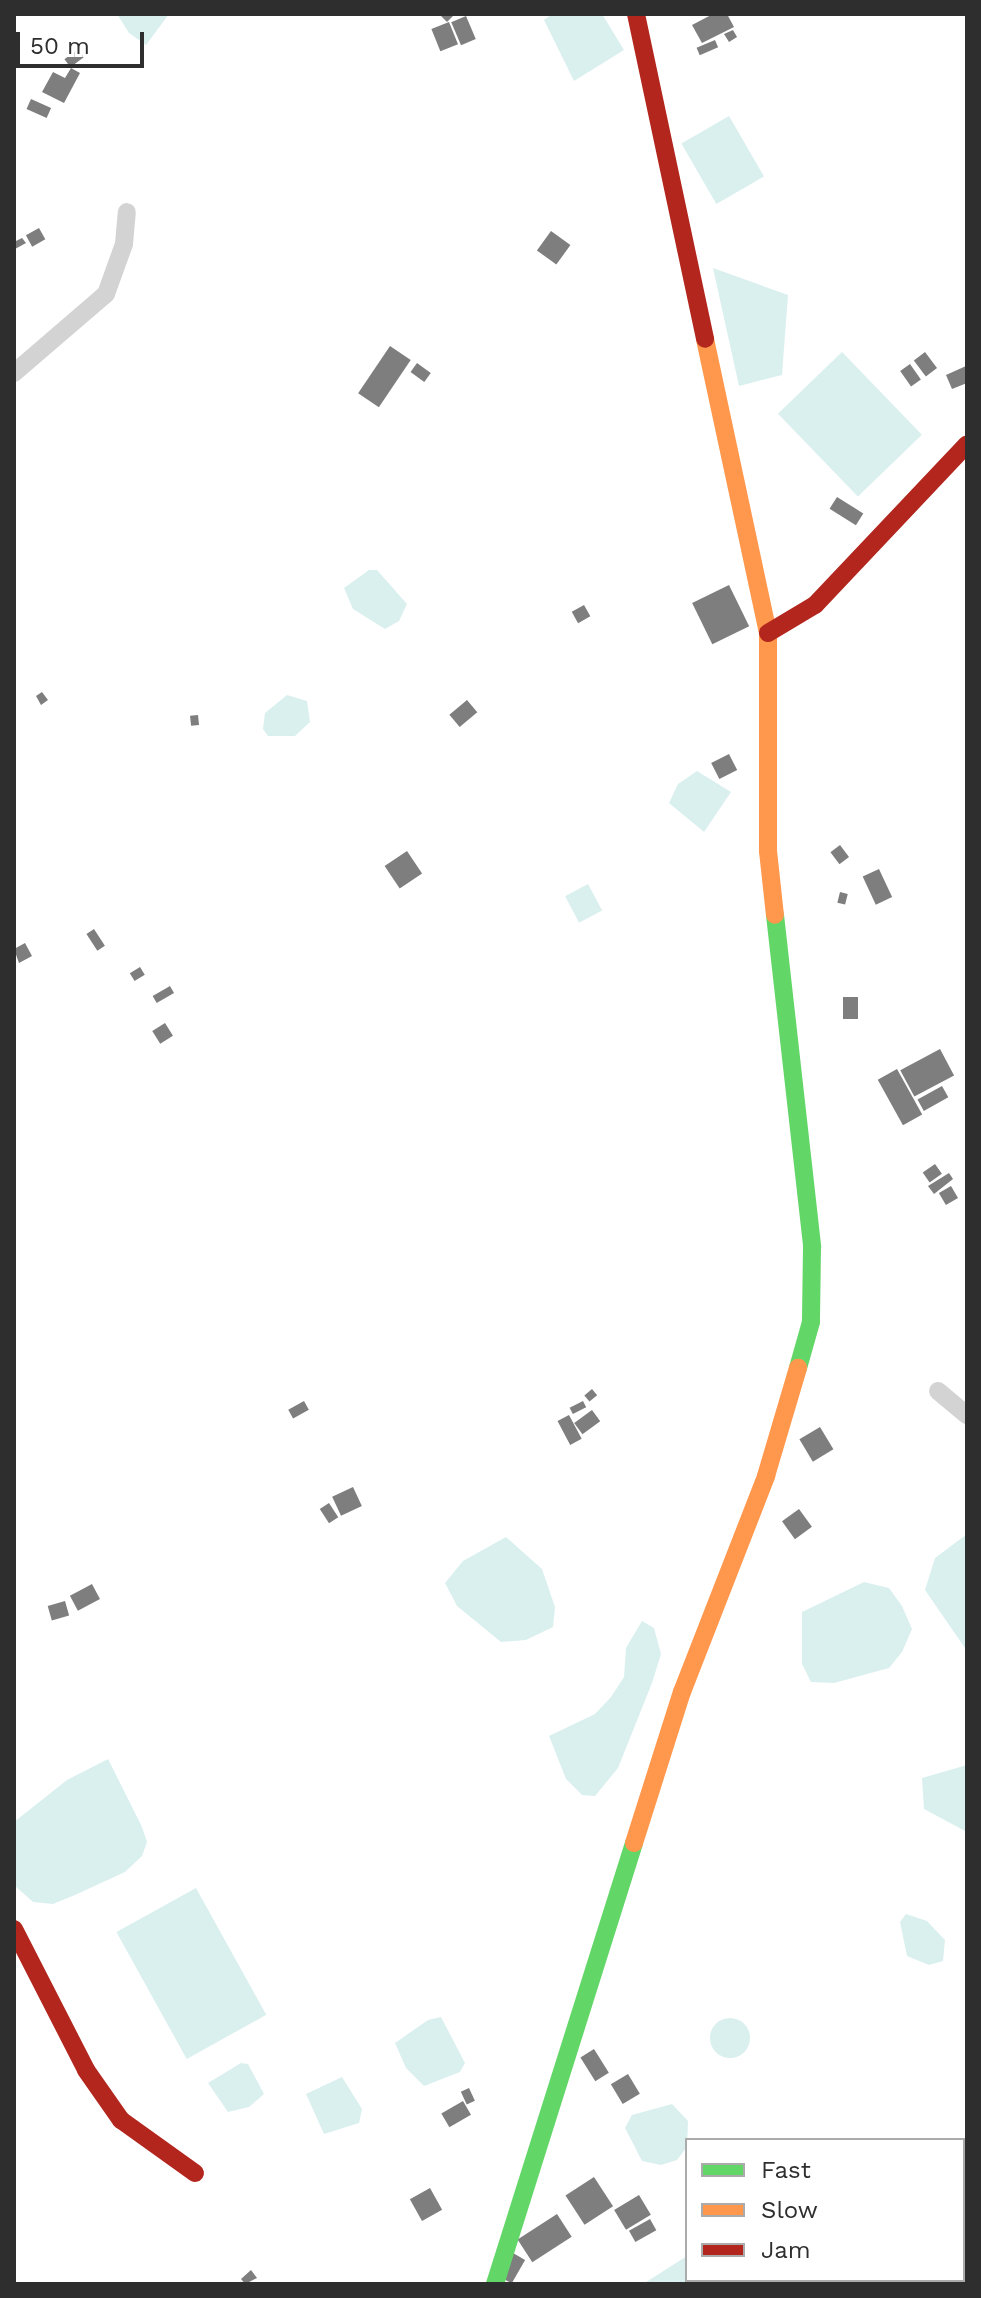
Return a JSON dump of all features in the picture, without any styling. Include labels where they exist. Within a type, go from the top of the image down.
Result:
[{"type":"main road","points":[[495,2284],[682,1692],[766,1476],[811,1322],[812,1247],[768,851],[768,633],[636,14]]},
{"type":"main road","points":[[768,633],[815,605],[967,444]]},
{"type":"main road","points":[[14,1929],[86,2070],[121,2120],[171,2151],[195,2173]]},
{"type":"street","points":[[14,373],[106,294],[124,244],[127,212]]},
{"type":"street","points":[[938,1391],[967,1415]]},
{"type":"shaded area","points":[[117,14],[169,14],[146,45],[129,33]]},
{"type":"shaded area","points":[[552,14],[602,14],[624,50],[574,81],[544,20]]},
{"type":"shaded area","points":[[729,116],[764,177],[716,204],[681,144]]},
{"type":"shaded area","points":[[713,268],[788,295],[782,375],[739,386]]},
{"type":"shaded area","points":[[842,352],[922,435],[858,497],[778,414]]},
{"type":"shaded area","points":[[369,570],[377,570],[407,604],[399,621],[385,629],[353,609],[344,588]]},
{"type":"shaded area","points":[[287,695],[307,701],[310,722],[295,736],[268,736],[263,729],[265,713]]},
{"type":"shaded area","points":[[697,771],[731,792],[704,832],[669,803],[678,784]]},
{"type":"shaded area","points":[[588,884],[602,910],[579,923],[565,896]]},
{"type":"shaded area","points":[[967,1534],[967,1651],[925,1590],[935,1558]]},
{"type":"shaded area","points":[[506,1537],[542,1569],[555,1607],[553,1627],[526,1640],[501,1642],[457,1606],[445,1583],[463,1561]]},
{"type":"shaded area","points":[[864,1582],[889,1588],[902,1606],[912,1629],[902,1652],[889,1668],[834,1683],[811,1682],[802,1664],[802,1612]]},
{"type":"shaded area","points":[[642,1621],[654,1628],[661,1654],[652,1683],[618,1768],[595,1796],[582,1795],[566,1779],[549,1736],[595,1714],[611,1697],[624,1677],[626,1648]]},
{"type":"shaded area","points":[[108,1759],[142,1827],[147,1842],[142,1856],[125,1872],[75,1895],[53,1904],[33,1902],[14,1885],[14,1822],[67,1780]]},
{"type":"shaded area","points":[[967,1765],[967,1832],[924,1809],[922,1778]]},
{"type":"shaded area","points":[[196,1888],[266,2015],[187,2059],[116,1932]]},
{"type":"shaded area","points":[[906,1914],[927,1921],[945,1940],[943,1961],[929,1965],[907,1956],[900,1922]]},
{"type":"shaded area","points":[[441,2017],[465,2063],[460,2072],[424,2086],[406,2068],[395,2043],[428,2020]]},
{"type":"shaded area","points":[[730,2018],[744,2024],[750,2038],[744,2052],[730,2058],[716,2052],[710,2038],[716,2024]]},
{"type":"shaded area","points":[[241,2063],[248,2064],[264,2094],[249,2107],[228,2112],[208,2083]]},
{"type":"shaded area","points":[[342,2077],[362,2109],[359,2123],[324,2134],[306,2094]]},
{"type":"shaded area","points":[[672,2104],[688,2121],[685,2150],[677,2160],[661,2165],[642,2161],[625,2128],[632,2115]]},
{"type":"shaded area","points":[[685,2257],[685,2282],[715,2284],[643,2284]]},
{"type":"building","points":[[439,14],[455,14],[447,22]]},
{"type":"building","points":[[713,14],[727,14],[734,27],[702,43],[692,25]]},
{"type":"building","points":[[466,16],[476,39],[461,45],[451,22]]},
{"type":"building","points":[[449,22],[458,44],[440,51],[431,29]]},
{"type":"building","points":[[733,30],[737,37],[729,42],[724,34]]},
{"type":"building","points":[[715,40],[718,47],[700,55],[697,48]]},
{"type":"building","points":[[78,49],[84,57],[70,67],[64,59]]},
{"type":"building","points":[[71,68],[80,73],[64,103],[42,92],[53,72],[65,78]]},
{"type":"building","points":[[31,99],[51,108],[47,118],[27,109]]},
{"type":"building","points":[[39,228],[45,239],[32,247],[26,235]]},
{"type":"building","points":[[551,231],[570,245],[556,265],[537,250]]},
{"type":"building","points":[[22,238],[26,243],[15,249],[14,242]]},
{"type":"building","points":[[390,346],[411,360],[379,407],[358,393]]},
{"type":"building","points":[[925,352],[937,368],[926,376],[914,360]]},
{"type":"building","points":[[417,363],[431,373],[424,382],[411,372]]},
{"type":"building","points":[[910,364],[921,380],[911,386],[900,371]]},
{"type":"building","points":[[966,366],[967,383],[952,389],[946,375]]},
{"type":"building","points":[[837,497],[863,513],[856,525],[830,509]]},
{"type":"building","points":[[729,585],[749,626],[712,644],[692,603]]},
{"type":"building","points":[[584,605],[590,616],[578,623],[572,612]]},
{"type":"building","points":[[42,692],[48,700],[41,705],[36,696]]},
{"type":"building","points":[[467,700],[477,712],[460,727],[449,715]]},
{"type":"building","points":[[198,715],[199,725],[191,726],[190,716]]},
{"type":"building","points":[[729,754],[737,770],[719,779],[711,763]]},
{"type":"building","points":[[840,845],[849,857],[839,864],[830,852]]},
{"type":"building","points":[[407,851],[422,873],[400,888],[385,866]]},
{"type":"building","points":[[879,869],[892,897],[876,905],[863,877]]},
{"type":"building","points":[[840,892],[848,894],[845,905],[837,903]]},
{"type":"building","points":[[94,929],[105,946],[97,951],[86,934]]},
{"type":"building","points":[[25,943],[32,956],[19,963],[14,949]]},
{"type":"building","points":[[140,967],[145,975],[135,981],[130,973]]},
{"type":"building","points":[[170,986],[174,993],[157,1003],[153,996]]},
{"type":"building","points":[[843,997],[858,997],[858,1019],[843,1019]]},
{"type":"building","points":[[165,1023],[173,1036],[160,1044],[152,1031]]},
{"type":"building","points":[[940,1049],[954,1075],[914,1097],[900,1070]]},
{"type":"building","points":[[897,1069],[922,1114],[903,1125],[878,1080]]},
{"type":"building","points":[[942,1086],[948,1097],[924,1111],[918,1100]]},
{"type":"building","points":[[935,1164],[942,1174],[930,1182],[923,1173]]},
{"type":"building","points":[[949,1173],[953,1179],[934,1194],[928,1186]]},
{"type":"building","points":[[951,1186],[958,1198],[946,1205],[939,1193]]},
{"type":"building","points":[[592,1389],[597,1395],[589,1402],[584,1395]]},
{"type":"building","points":[[304,1401],[309,1410],[293,1418],[288,1410]]},
{"type":"building","points":[[583,1401],[586,1407],[573,1414],[570,1408]]},
{"type":"building","points":[[592,1410],[600,1421],[582,1434],[574,1423]]},
{"type":"building","points":[[569,1415],[582,1439],[570,1445],[558,1421]]},
{"type":"building","points":[[820,1427],[833,1449],[813,1462],[799,1439]]},
{"type":"building","points":[[353,1487],[362,1506],[341,1516],[332,1497]]},
{"type":"building","points":[[329,1503],[338,1517],[329,1523],[320,1509]]},
{"type":"building","points":[[799,1509],[812,1527],[795,1539],[782,1521]]},
{"type":"building","points":[[92,1584],[100,1599],[78,1611],[70,1596]]},
{"type":"building","points":[[65,1601],[69,1615],[52,1620],[48,1606]]},
{"type":"building","points":[[594,2049],[609,2073],[595,2081],[580,2057]]},
{"type":"building","points":[[628,2074],[640,2094],[623,2104],[611,2084]]},
{"type":"building","points":[[469,2088],[475,2101],[467,2104],[461,2092]]},
{"type":"building","points":[[463,2101],[471,2115],[449,2127],[441,2114]]},
{"type":"building","points":[[594,2177],[613,2206],[585,2225],[565,2196]]},
{"type":"building","points":[[430,2188],[442,2210],[422,2221],[410,2199]]},
{"type":"building","points":[[639,2195],[651,2215],[626,2230],[614,2210]]},
{"type":"building","points":[[557,2214],[572,2237],[532,2262],[518,2240]]},
{"type":"building","points":[[650,2219],[656,2230],[635,2242],[629,2231]]},
{"type":"building","points":[[513,2253],[525,2260],[512,2283],[500,2276]]},
{"type":"building","points":[[251,2270],[257,2278],[245,2284],[241,2279]]},
{"type":"traffic: fast","points":[[775,915],[812,1247],[811,1322],[798,1368]]},
{"type":"traffic: fast","points":[[495,2284],[634,1843]]},
{"type":"traffic: slow","points":[[705,339],[768,633],[768,851],[775,915]]},
{"type":"traffic: slow","points":[[634,1843],[682,1692],[766,1476],[798,1368]]},
{"type":"traffic: jam","points":[[636,14],[705,339]]},
{"type":"traffic: jam","points":[[768,633],[815,605],[967,444]]},
{"type":"traffic: jam","points":[[14,1929],[86,2070],[121,2120],[195,2173]]}]
